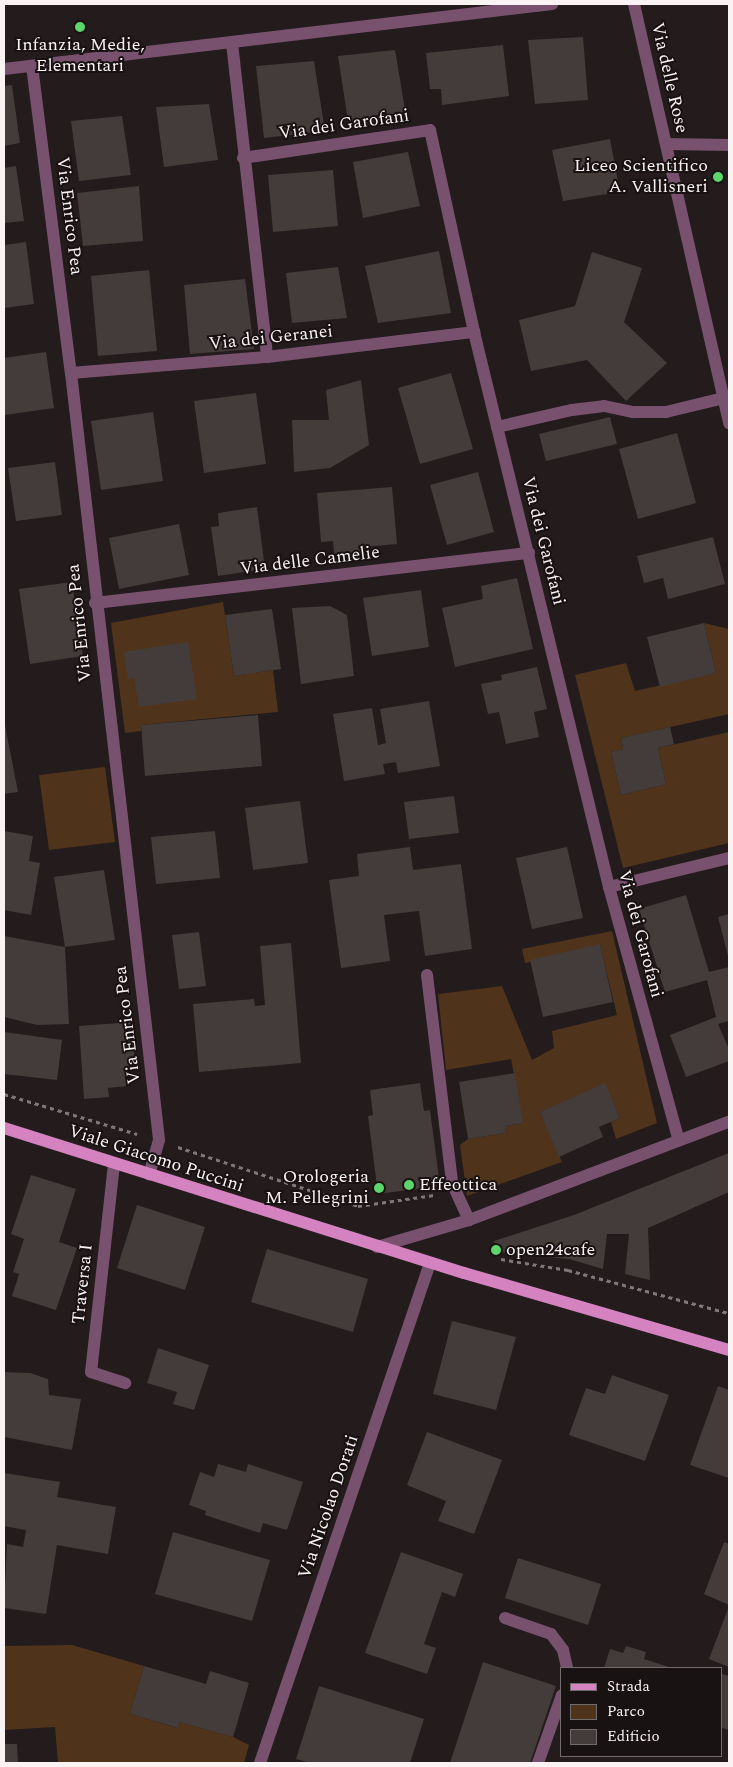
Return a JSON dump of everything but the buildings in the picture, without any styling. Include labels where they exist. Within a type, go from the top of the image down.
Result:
[{"type":"main road","name":"Viale Giacomo Puccini","points":[[4,1128],[377,1247],[729,1350]]},
{"type":"street","points":[[4,69],[552,4]]},
{"type":"street","name":"Via delle Rose","points":[[634,4],[729,423]]},
{"type":"street","points":[[232,43],[243,158],[267,357]]},
{"type":"street","name":"Via Enrico Pea","points":[[32,66],[72,373],[95,603],[159,1140],[150,1175]]},
{"type":"street","name":"Via dei Garofani","points":[[243,158],[430,130],[474,332],[529,553],[608,887],[679,1141]]},
{"type":"street","points":[[666,144],[729,145]]},
{"type":"street","name":"Via dei Geranei","points":[[72,373],[267,357],[474,332]]},
{"type":"street","points":[[497,427],[572,410],[604,406],[633,412],[666,412],[724,398]]},
{"type":"street","name":"Via delle Camelie","points":[[95,603],[529,553]]},
{"type":"street","points":[[608,887],[729,858]]},
{"type":"street","points":[[427,975],[452,1183],[469,1220]]},
{"type":"street","points":[[377,1247],[469,1220],[729,1122]]},
{"type":"street","name":"Traversa I","points":[[114,1164],[91,1372],[125,1383]]},
{"type":"street","name":"Via Nicolao Dorati","points":[[260,1763],[430,1263]]},
{"type":"street","points":[[505,1618],[551,1634],[563,1650],[567,1667]]},
{"type":"street","points":[[538,1763],[560,1701]]},
{"type":"path","points":[[4,1094],[159,1140],[358,1206],[441,1194]]},
{"type":"path","points":[[495,1258],[568,1270],[729,1313]]},
{"type":"green space","points":[[223,602],[234,676],[273,670],[278,712],[141,725],[141,731],[125,733],[111,623]]},
{"type":"green space","points":[[704,623],[729,629],[729,714],[621,738],[623,749],[611,752],[621,795],[666,784],[658,748],[729,732],[729,843],[623,868],[575,675],[626,663],[635,691],[716,673]]},
{"type":"green space","points":[[105,767],[115,842],[49,850],[39,775]]},
{"type":"green space","points":[[612,931],[657,1123],[616,1139],[611,1122],[620,1118],[605,1084],[540,1112],[562,1162],[467,1196],[460,1145],[468,1139],[506,1133],[505,1126],[523,1123],[511,1059],[446,1070],[438,994],[502,986],[532,1060],[554,1048],[552,1031],[617,1015],[600,945],[525,963],[522,949]]},
{"type":"green space","points":[[72,1645],[144,1666],[130,1714],[177,1728],[179,1722],[233,1737],[249,1745],[244,1763],[58,1763],[55,1727],[4,1730],[4,1646]]},
{"type":"place","name":"Infanzia, Medie, Elementari","points":[[80,27]]},
{"type":"place","name":"Liceo Scientifico A. Vallisneri","points":[[718,177]]},
{"type":"place","name":"Effeottica","points":[[409,1185]]},
{"type":"place","name":"Orologeria M. Pellegrini","points":[[379,1188]]},
{"type":"place","name":"open24cafe","points":[[496,1250]]}]
